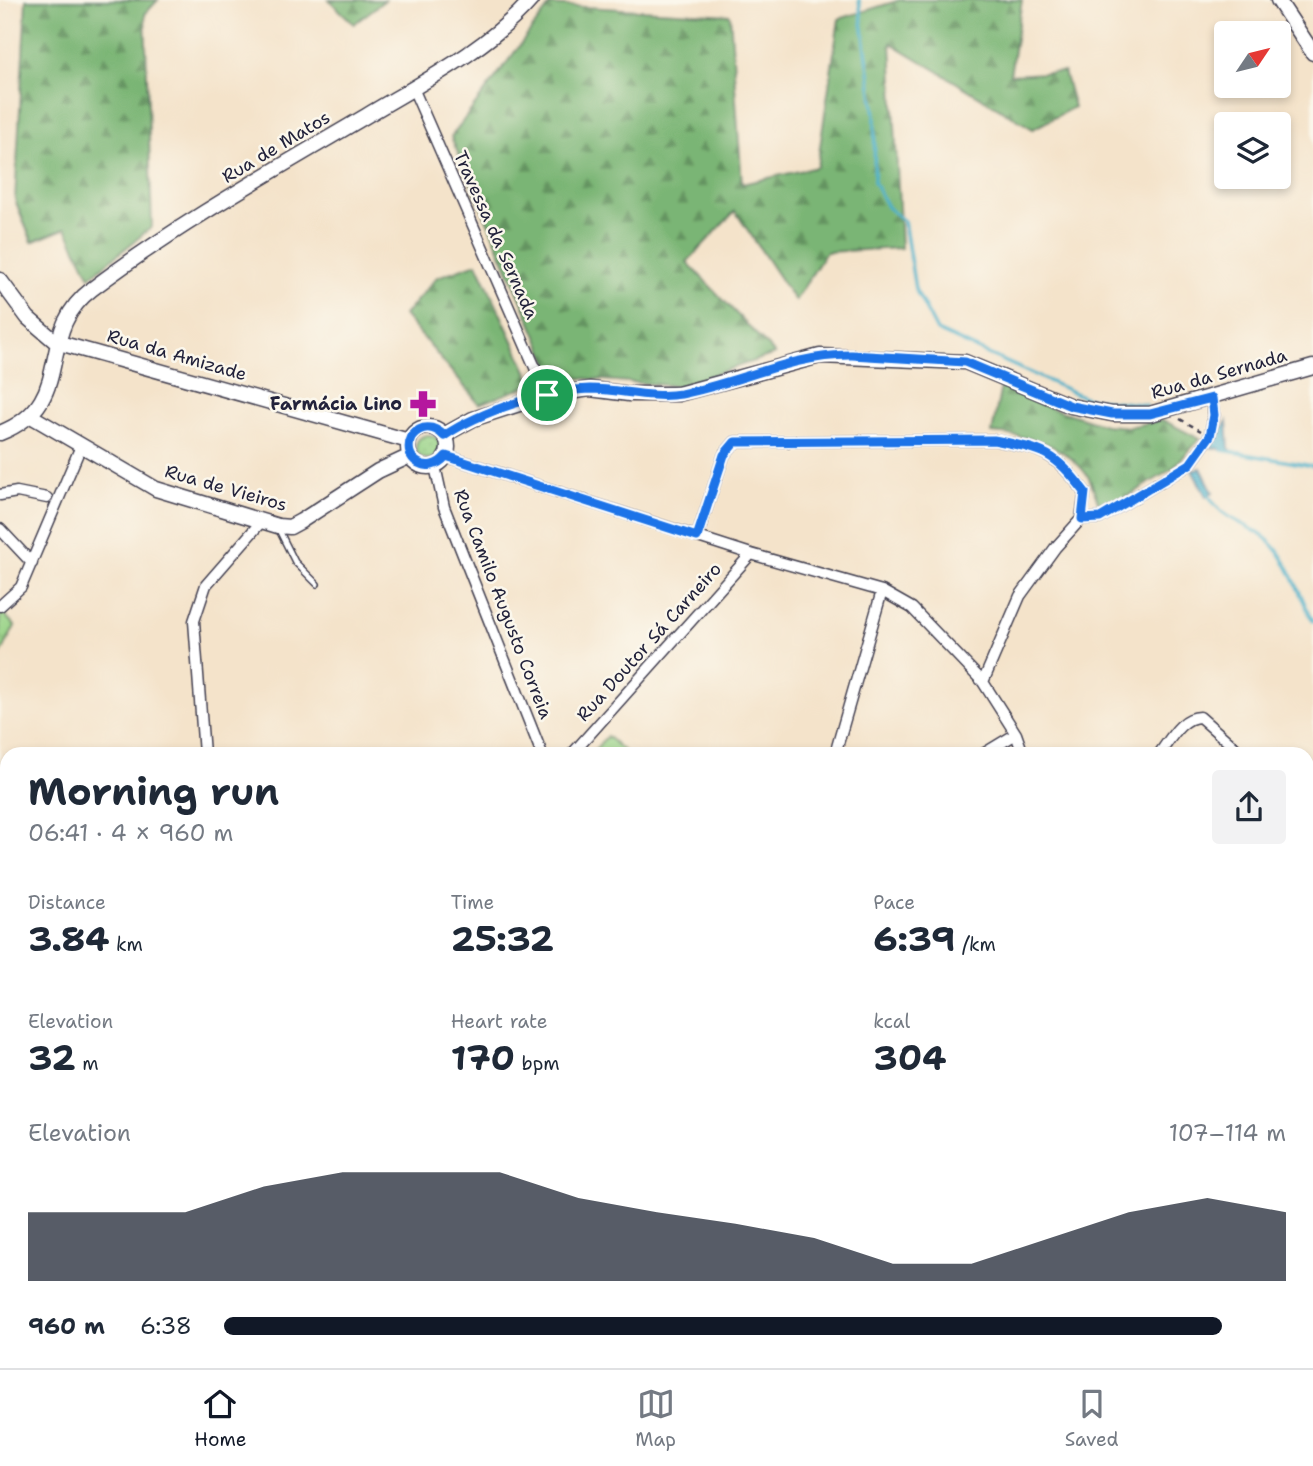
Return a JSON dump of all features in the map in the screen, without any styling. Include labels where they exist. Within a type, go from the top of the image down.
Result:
[{"type":"street","name":"Rua de Matos","points":[[57,342],[69,311],[79,300],[176,229],[413,88],[498,30],[531,0]]},
{"type":"street","points":[[1278,0],[1313,53]]},
{"type":"street","name":"Travessa da Sernada","points":[[413,88],[547,395]]},
{"type":"street","points":[[0,281],[28,317],[57,342],[51,383],[31,416],[0,433]]},
{"type":"street","name":"Rua da Amizade","points":[[57,342],[410,448]]},
{"type":"street","name":"Rua da Sernada","points":[[444,436],[472,419],[547,395],[590,389],[629,394],[678,394],[820,356],[852,355],[965,362],[1071,406],[1112,414],[1150,414],[1313,367]]},
{"type":"street","points":[[1082,519],[1100,518],[1190,464],[1210,436],[1214,415],[1212,398]]},
{"type":"street","name":"Rua de Vieiros","points":[[31,416],[156,489],[278,527],[290,527],[301,521],[410,448]]},
{"type":"street","points":[[440,461],[448,446],[444,436],[428,427],[416,431],[410,448],[423,466],[440,461],[882,591],[912,608],[983,682],[1016,734],[1021,747]]},
{"type":"street","points":[[697,537],[724,455],[735,442],[994,440],[1035,448],[1061,462],[1085,492],[1082,519],[1055,548],[1020,596],[983,682]]},
{"type":"street","points":[[0,606],[21,587],[81,446]]},
{"type":"street","name":"Rua Camilo Augusto Correia","points":[[440,461],[444,507],[539,747]]},
{"type":"street","points":[[0,495],[17,492],[47,498]]},
{"type":"street","points":[[203,747],[194,621],[206,585],[261,523]]},
{"type":"street","points":[[0,529],[32,563]]},
{"type":"street","name":"Rua Doutor Sá Carneiro","points":[[578,747],[751,554]]},
{"type":"street","points":[[837,747],[882,591]]},
{"type":"street","points":[[1164,747],[1191,717],[1200,717],[1234,747]]},
{"type":"street","points":[[995,747],[1016,734]]},
{"type":"lane","points":[[278,527],[295,562],[317,584]]},
{"type":"path","points":[[1165,410],[1210,436]]},
{"type":"green space","points":[[26,0],[158,0],[145,14],[152,227],[90,277],[66,228],[32,242],[15,200]]},
{"type":"green space","points":[[329,0],[385,0],[354,24]]},
{"type":"green space","points":[[900,0],[1022,0],[1010,75],[1064,72],[1074,107],[1033,129],[891,43],[901,248],[826,252],[795,301],[735,211],[687,262],[775,354],[678,386],[554,376],[451,137],[550,5],[730,15],[742,184],[817,167],[839,19]]},
{"type":"green space","points":[[477,263],[533,384],[479,404],[404,315],[437,277]]},
{"type":"green space","points":[[1001,386],[1054,409],[1105,425],[1129,427],[1163,420],[1200,439],[1172,469],[1109,508],[1102,508],[1089,478],[1070,457],[1034,440],[992,433]]},
{"type":"green space","points":[[428,435],[437,438],[440,447],[437,456],[428,459],[419,456],[416,447],[419,438]]},
{"type":"green space","points":[[2,612],[15,626],[0,656],[0,614]]},
{"type":"green space","points":[[607,736],[619,747],[597,747]]},
{"type":"water","points":[[1227,421],[1229,448],[1233,452],[1210,447]]},
{"type":"water","points":[[1201,468],[1213,492],[1206,496],[1192,470]]},
{"type":"waterway","points":[[859,0],[875,115],[874,182],[887,207],[904,221],[915,289],[937,331],[1086,398],[1146,405]]},
{"type":"waterway","points":[[1222,450],[1313,466]]},
{"type":"waterway","points":[[1207,492],[1228,516],[1263,536],[1278,551],[1313,621]]},
{"type":"place","name":"Farmácia Lino","points":[[423,404]]},
{"type":"route","points":[[852,355],[965,362],[1071,406],[1112,414],[1150,414],[1212,398],[1214,415],[1210,436],[1190,464],[1100,518],[1082,519],[1085,492],[1061,462],[1035,448],[994,440],[735,442],[728,447],[724,455],[697,537],[446,456],[439,464],[429,467],[418,464],[410,456],[409,441],[416,431],[422,428],[434,428],[444,436],[472,419],[547,395],[590,389],[629,394],[678,394],[820,356],[852,355]]}]
